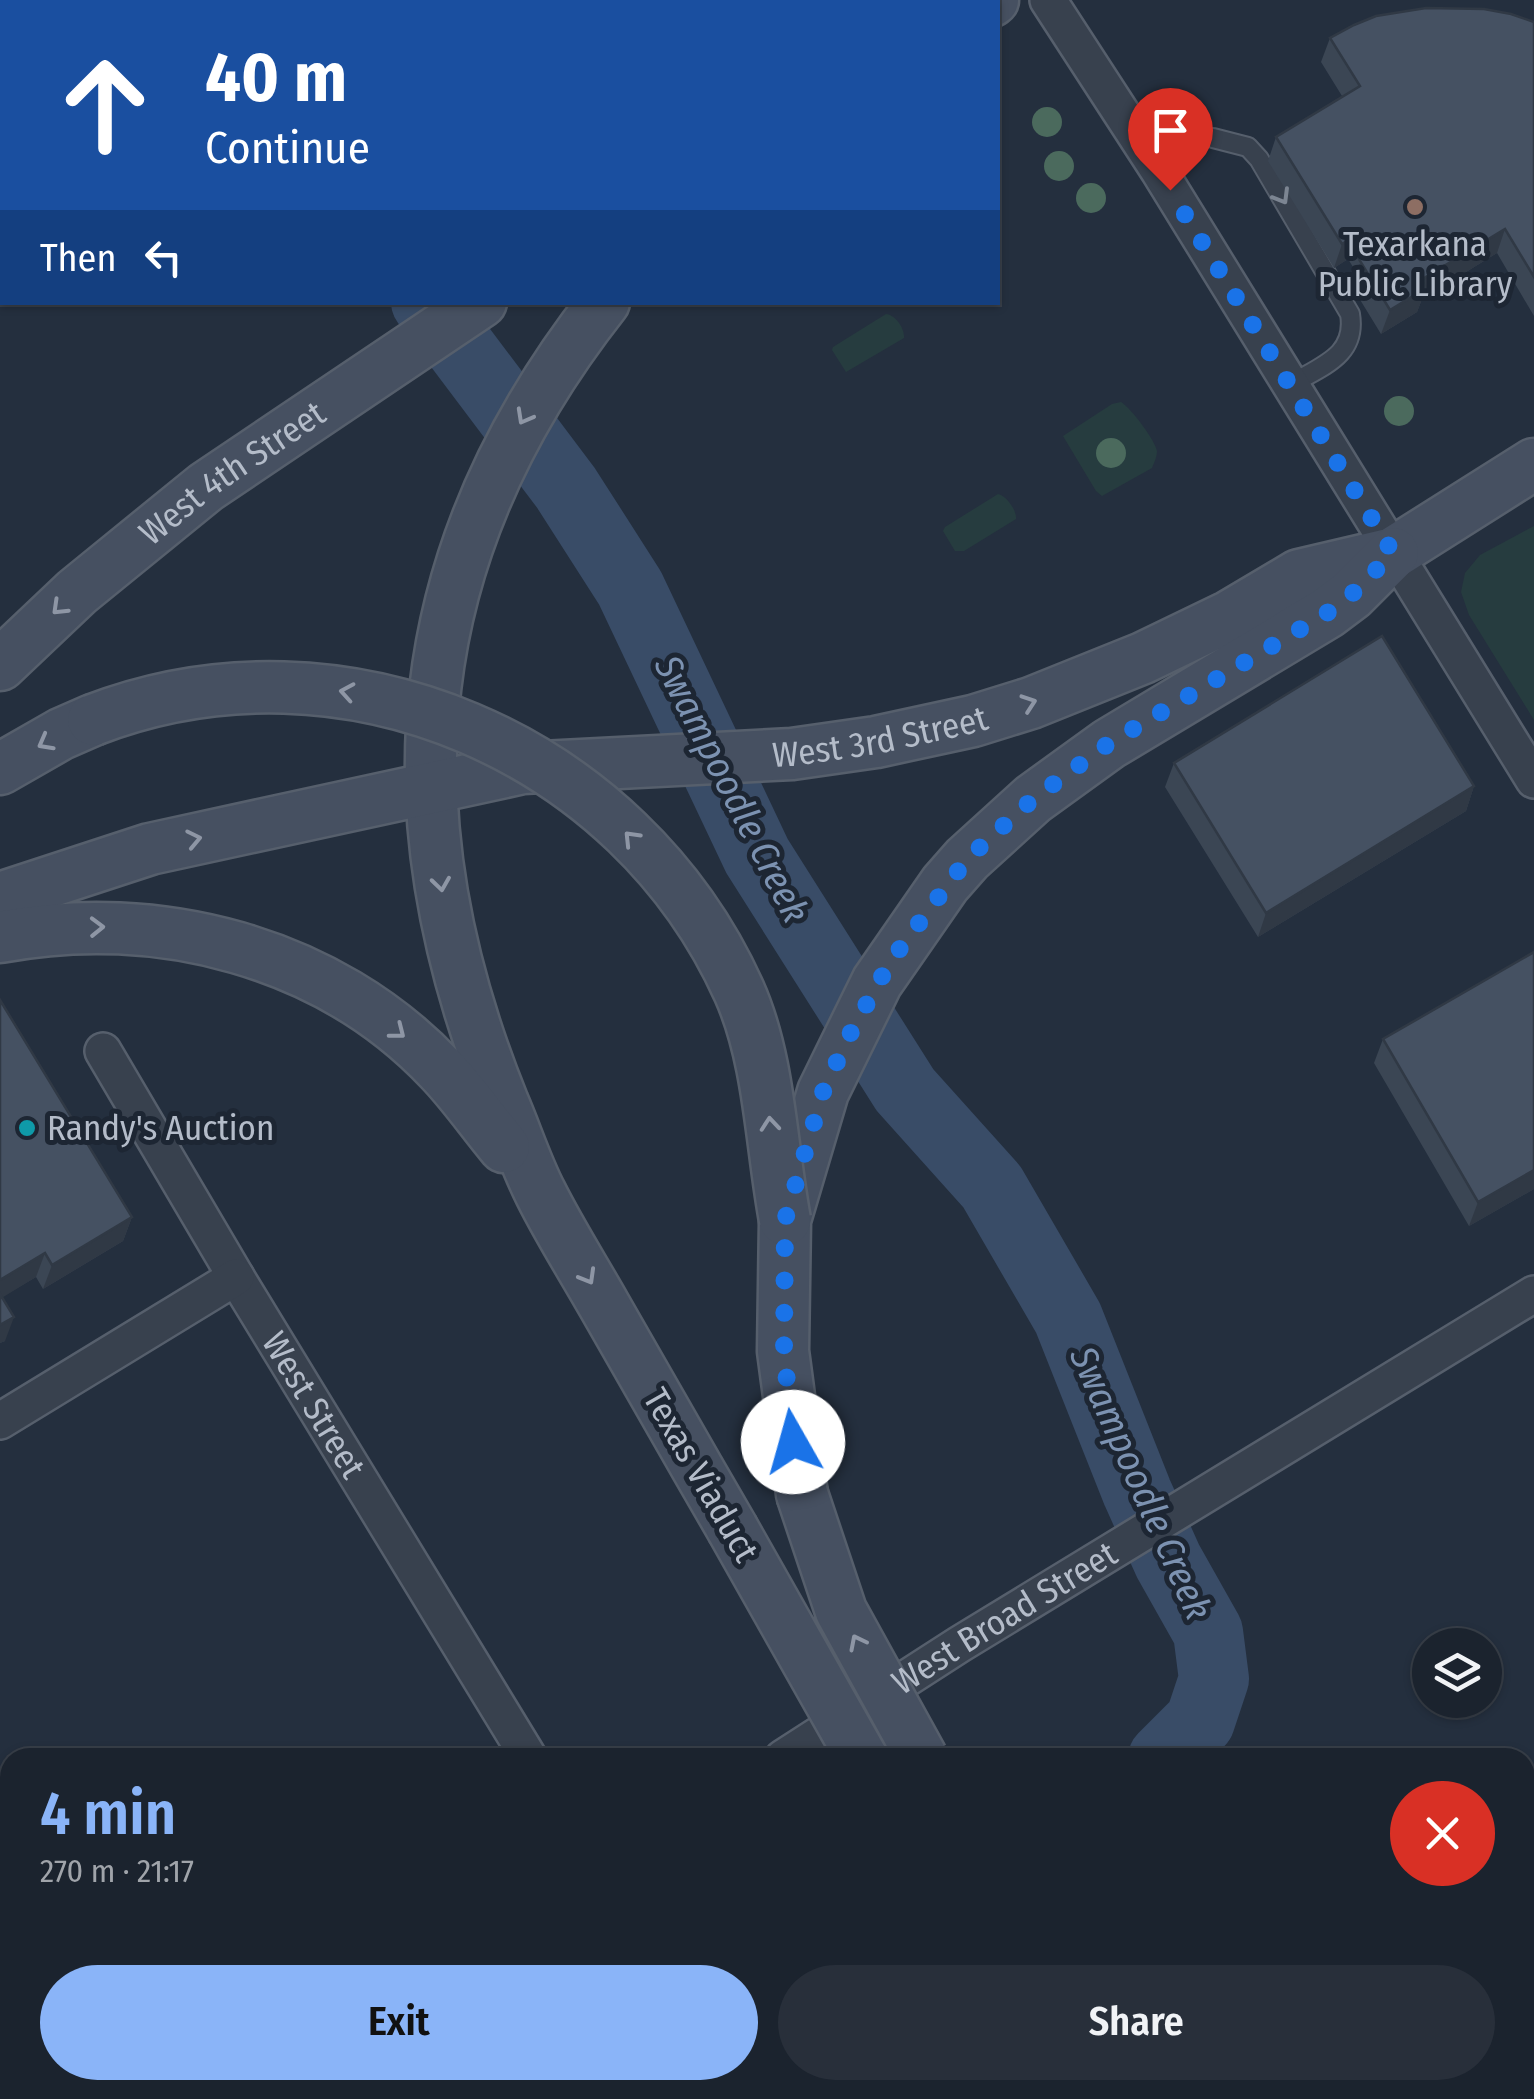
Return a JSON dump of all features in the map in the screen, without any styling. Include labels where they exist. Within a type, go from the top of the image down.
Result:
[{"type":"main road","name":"West 4th Street","points":[[0,665],[76,592],[192,498],[476,305]]},
{"type":"main road","points":[[540,1192],[472,1023],[457,970],[442,889],[431,746],[437,669],[450,601],[486,491],[524,417],[590,319]]},
{"type":"main road","name":"West 3rd Street","points":[[0,898],[150,849],[523,768],[832,749],[972,721],[1031,702],[1180,641],[1299,575],[1393,553],[1534,464]]},
{"type":"main road","points":[[785,1220],[818,1108],[849,1036],[902,943],[967,859],[1070,770],[1327,613],[1393,553]]},
{"type":"main road","points":[[0,770],[93,720],[189,692],[268,684],[365,695],[451,720],[523,754],[561,778],[616,822],[656,864],[724,960],[741,996],[764,1072],[785,1220]]},
{"type":"main road","points":[[0,937],[102,926],[151,929],[229,944],[311,975],[380,1017],[441,1070],[540,1192]]},
{"type":"main road","name":"Texas Viaduct","points":[[540,1192],[856,1748]]},
{"type":"main road","name":"Texas Viaduct","points":[[785,1220],[784,1351],[802,1494],[842,1610],[917,1748]]},
{"type":"street","points":[[1048,0],[1159,171],[1534,780]]},
{"type":"street","name":"West Street","points":[[103,1051],[523,1748]]},
{"type":"street","points":[[0,1421],[236,1277]]},
{"type":"street","name":"West Broad Street","points":[[799,1748],[960,1644],[1534,1294]]},
{"type":"lane","points":[[1213,138],[1248,147],[1259,160],[1350,314],[1352,330],[1342,352],[1290,385]]},
{"type":"green space","points":[[886,314],[899,323],[904,338],[846,372],[833,347]]},
{"type":"green space","points":[[1121,402],[1147,432],[1157,451],[1152,468],[1102,496],[1063,436]]},
{"type":"green space","points":[[998,494],[1011,504],[1016,519],[964,551],[955,551],[943,531],[945,527]]},
{"type":"green space","points":[[1534,526],[1534,720],[1469,615],[1461,592],[1465,573],[1480,555]]},
{"type":"building","name":"Texarkana Public Library","points":[[1426,8],[1484,9],[1534,22],[1534,277],[1505,229],[1421,280],[1426,288],[1390,310],[1357,256],[1367,250],[1357,235],[1342,244],[1276,137],[1360,86],[1330,38],[1376,16]]},
{"type":"building","points":[[1382,636],[1474,786],[1266,913],[1174,763]]},
{"type":"building","points":[[1534,952],[1534,1170],[1478,1202],[1383,1039]]},
{"type":"building","name":"Randy's Auction","points":[[0,1000],[132,1217],[52,1265],[45,1253],[0,1280]]},
{"type":"building","points":[[0,1294],[14,1317],[0,1325]]},
{"type":"waterway","name":"Swampoodle Creek","points":[[428,305],[566,488],[630,588],[757,856],[905,1090],[992,1187],[1068,1318],[1137,1492],[1168,1561],[1208,1632],[1214,1679],[1200,1721],[1173,1748]]},
{"type":"place","name":"Texarkana Public Library","points":[[1415,207]]},
{"type":"place","name":"Randy's Auction","points":[[27,1128]]},
{"type":"route","points":[[793,1442],[784,1351],[785,1220],[823,1092],[877,982],[902,943],[967,859],[1033,799],[1108,744],[1327,613],[1393,553],[1170,190]]}]
